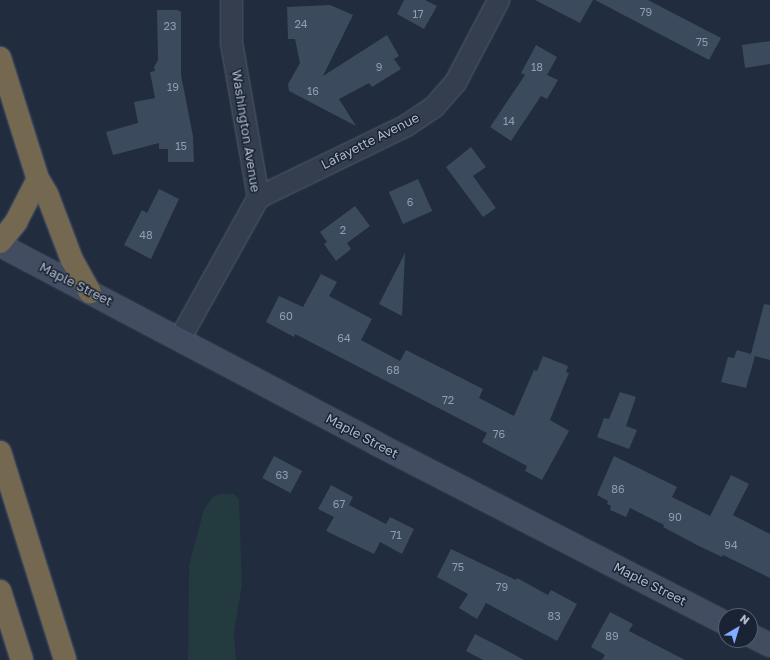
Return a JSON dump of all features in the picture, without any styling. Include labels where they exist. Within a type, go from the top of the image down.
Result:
[{"type":"highway","points":[[0,58],[38,179],[47,194],[72,260],[90,292]]},
{"type":"highway","points":[[0,242],[16,222],[38,179]]},
{"type":"highway","points":[[0,452],[65,660]]},
{"type":"highway","points":[[0,591],[22,660]]},
{"type":"street","name":"Washington Avenue","points":[[179,339],[258,197],[231,43],[231,0]]},
{"type":"street","name":"Lafayette Avenue","points":[[258,197],[406,125],[434,106],[455,82],[498,0]]},
{"type":"street","name":"Maple Street","points":[[0,245],[718,619]]},
{"type":"street","points":[[758,639],[770,645]]},
{"type":"green space","points":[[220,494],[234,494],[239,500],[242,584],[234,632],[236,660],[188,660],[189,565],[204,509],[213,497]]},
{"type":"building","points":[[404,0],[425,0],[437,6],[424,29],[397,14]]},
{"type":"building","points":[[535,0],[593,0],[580,23]]},
{"type":"building","points":[[595,0],[648,0],[721,38],[709,60]]},
{"type":"building","points":[[330,5],[353,15],[323,76],[387,35],[399,56],[394,59],[401,69],[372,87],[369,83],[339,99],[356,126],[289,91],[288,84],[300,63],[295,39],[288,39],[287,7]]},
{"type":"building","points":[[157,10],[178,10],[181,12],[181,75],[193,136],[194,162],[168,162],[168,149],[159,149],[159,143],[113,155],[106,132],[138,123],[134,102],[155,98],[150,72],[155,71],[154,67],[158,60]]},
{"type":"building","points":[[770,41],[770,64],[745,68],[742,45]]},
{"type":"building","points":[[536,45],[557,57],[547,75],[558,80],[547,99],[541,96],[511,141],[490,127],[525,75],[521,73]]},
{"type":"building","points":[[471,147],[486,167],[473,176],[496,208],[483,217],[446,167]]},
{"type":"building","points":[[418,179],[432,211],[403,224],[389,192]]},
{"type":"building","points":[[159,189],[179,199],[151,259],[124,245],[142,210],[147,213]]},
{"type":"building","points":[[355,206],[370,226],[347,243],[351,249],[336,261],[324,244],[327,242],[320,232]]},
{"type":"building","points":[[405,253],[403,296],[402,316],[379,304]]},
{"type":"building","points":[[321,274],[337,282],[329,296],[372,319],[361,340],[400,361],[406,350],[483,389],[479,398],[514,416],[534,370],[537,371],[543,356],[568,366],[566,372],[569,373],[550,420],[569,431],[542,480],[525,471],[527,466],[482,442],[487,433],[295,334],[294,337],[266,322],[279,296],[303,307]]},
{"type":"building","points":[[764,304],[770,305],[770,360],[755,356],[746,388],[721,382],[728,357],[734,358],[737,350],[751,354]]},
{"type":"building","points":[[620,392],[636,397],[626,426],[637,430],[629,449],[597,437],[604,418],[609,419]]},
{"type":"building","points":[[274,456],[302,471],[291,493],[262,478]]},
{"type":"building","points":[[614,456],[677,487],[672,497],[710,516],[731,475],[749,484],[733,515],[770,534],[770,578],[723,555],[722,557],[697,545],[663,527],[664,525],[630,508],[626,517],[610,510],[611,506],[607,504],[608,501],[597,495]]},
{"type":"building","points":[[331,485],[353,497],[349,505],[386,524],[390,517],[414,529],[402,554],[380,542],[374,554],[326,531],[334,517],[318,509]]},
{"type":"building","points":[[451,549],[516,580],[517,578],[548,595],[551,590],[577,604],[557,641],[486,603],[477,619],[459,608],[468,594],[437,577]]},
{"type":"building","points":[[610,612],[633,624],[629,631],[685,660],[602,660],[605,655],[591,647]]},
{"type":"building","points":[[475,634],[524,660],[483,660],[466,651]]}]
